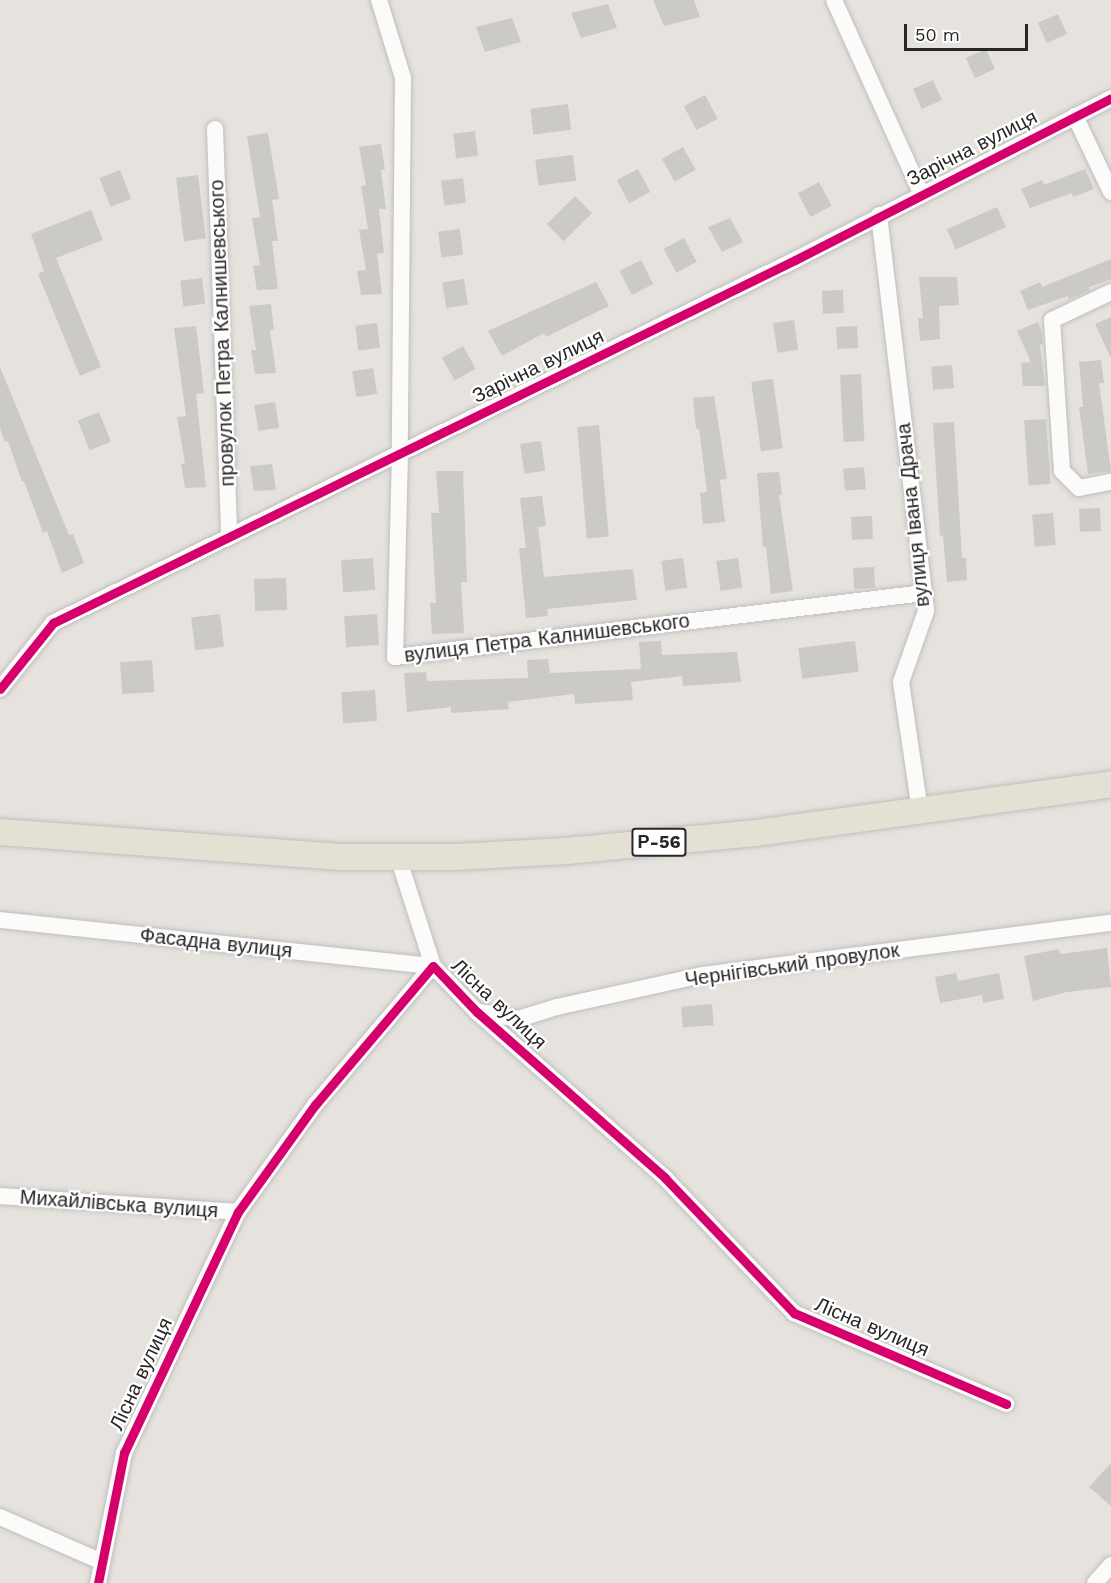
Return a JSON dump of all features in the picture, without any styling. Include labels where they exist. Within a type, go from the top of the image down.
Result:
[{"type":"main road","name":"Р-56","points":[[0,832],[344,857],[456,857],[578,850],[755,832],[1111,784]]},
{"type":"street","name":"вулиця Петра Калнишевського","points":[[379,0],[403,78],[400,453],[395,657],[924,592]]},
{"type":"street","points":[[834,0],[921,193]]},
{"type":"street","name":"Зарічна вулиця","points":[[0,689],[53,623],[774,270],[1111,98]]},
{"type":"street","points":[[1075,116],[1111,192]]},
{"type":"street","name":"провулок Петра Калнишевського","points":[[215,129],[229,537]]},
{"type":"street","name":"вулиця Івана Драча","points":[[879,215],[926,610],[901,682],[920,810]]},
{"type":"street","points":[[1111,292],[1052,320],[1062,471],[1079,488],[1111,482]]},
{"type":"street","points":[[398,857],[432,966]]},
{"type":"street","name":"Фасадна вулиця","points":[[0,920],[432,966]]},
{"type":"street","name":"Чернігівський провулок","points":[[477,1012],[518,1019],[557,1007],[703,975],[1111,923]]},
{"type":"street","name":"Лісна вулиця","points":[[98,1583],[124,1453],[238,1212],[315,1105],[432,966],[477,1012],[665,1178],[794,1313],[1006,1404]]},
{"type":"street","name":"Михайлівська вулиця","points":[[0,1196],[238,1212]]},
{"type":"street","points":[[0,1516],[102,1562]]},
{"type":"street","points":[[1095,1583],[1111,1565]]},
{"type":"building","points":[[653,0],[694,0],[700,17],[664,26]]},
{"type":"building","points":[[608,4],[617,28],[581,38],[571,13]]},
{"type":"building","points":[[1058,14],[1067,34],[1047,43],[1038,23]]},
{"type":"building","points":[[512,18],[521,42],[485,52],[476,27]]},
{"type":"building","points":[[986,49],[995,69],[975,78],[966,58]]},
{"type":"building","points":[[933,80],[942,100],[922,109],[913,89]]},
{"type":"building","points":[[705,95],[718,119],[696,130],[684,106]]},
{"type":"building","points":[[568,104],[571,130],[533,134],[530,109]]},
{"type":"building","points":[[475,131],[478,156],[456,158],[453,134]]},
{"type":"building","points":[[268,133],[279,199],[272,200],[278,241],[272,241],[278,289],[257,290],[253,266],[260,265],[252,218],[260,217],[247,136]]},
{"type":"building","points":[[381,144],[385,170],[381,170],[386,209],[379,209],[384,253],[377,254],[382,294],[361,295],[357,271],[366,270],[359,230],[368,229],[361,186],[366,185],[359,147]]},
{"type":"building","points":[[683,147],[696,170],[675,181],[662,159]]},
{"type":"building","points":[[573,155],[576,181],[538,185],[535,160]]},
{"type":"building","points":[[638,169],[650,192],[629,203],[617,180]]},
{"type":"building","points":[[1085,169],[1094,189],[1073,197],[1072,193],[1030,208],[1021,189],[1042,180],[1044,185]]},
{"type":"building","points":[[120,170],[131,199],[111,207],[99,178]]},
{"type":"building","points":[[198,175],[206,239],[184,241],[176,178]]},
{"type":"building","points":[[463,178],[466,203],[444,205],[441,181]]},
{"type":"building","points":[[819,182],[832,206],[810,217],[798,193]]},
{"type":"building","points":[[575,196],[592,213],[564,241],[547,224]]},
{"type":"building","points":[[997,207],[1006,227],[956,249],[947,229]]},
{"type":"building","points":[[91,210],[103,240],[56,258],[101,367],[80,376],[38,274],[44,271],[31,234]]},
{"type":"building","points":[[730,218],[743,242],[722,252],[708,227]]},
{"type":"building","points":[[460,229],[463,255],[441,257],[438,232]]},
{"type":"building","points":[[684,238],[697,262],[676,273],[664,249]]},
{"type":"building","points":[[1111,259],[1111,279],[1089,287],[1090,290],[1069,299],[1068,296],[1028,310],[1020,291],[1040,282],[1042,287]]},
{"type":"building","points":[[641,260],[653,284],[632,295],[620,271]]},
{"type":"building","points":[[919,277],[957,277],[959,305],[939,306],[940,339],[920,341],[918,318],[923,318]]},
{"type":"building","points":[[202,278],[205,304],[183,306],[180,281]]},
{"type":"building","points":[[464,279],[468,305],[446,308],[442,282]]},
{"type":"building","points":[[596,282],[609,306],[546,337],[544,333],[502,356],[488,331]]},
{"type":"building","points":[[843,290],[844,313],[823,314],[822,291]]},
{"type":"building","points":[[271,304],[274,329],[270,330],[276,373],[255,374],[251,350],[256,350],[249,306]]},
{"type":"building","points":[[1111,317],[1111,358],[1095,324]]},
{"type":"building","points":[[794,320],[798,350],[777,353],[773,323]]},
{"type":"building","points":[[1038,322],[1042,333],[1043,344],[1040,345],[1045,386],[1023,386],[1021,363],[1031,362],[1017,331]]},
{"type":"building","points":[[377,323],[380,348],[358,350],[355,326]]},
{"type":"building","points":[[196,326],[204,393],[196,394],[206,487],[185,488],[181,464],[185,463],[177,417],[186,416],[174,328]]},
{"type":"building","points":[[857,326],[858,348],[837,349],[836,327]]},
{"type":"building","points":[[463,346],[476,369],[455,380],[442,358]]},
{"type":"building","points":[[1101,360],[1104,383],[1099,383],[1111,471],[1088,474],[1079,407],[1083,407],[1079,362]]},
{"type":"building","points":[[952,365],[954,388],[933,390],[931,367]]},
{"type":"building","points":[[0,367],[69,535],[73,534],[84,563],[62,573],[47,531],[43,533],[8,441],[5,442],[0,428]]},
{"type":"building","points":[[373,368],[377,394],[356,397],[352,371]]},
{"type":"building","points":[[861,374],[865,441],[844,442],[840,375]]},
{"type":"building","points":[[773,379],[783,448],[761,451],[751,382]]},
{"type":"building","points":[[714,396],[727,479],[720,480],[725,522],[703,524],[700,493],[707,492],[693,398]]},
{"type":"building","points":[[275,402],[279,428],[258,431],[254,405]]},
{"type":"building","points":[[99,412],[111,442],[90,450],[78,421]]},
{"type":"building","points":[[1046,419],[1051,484],[1029,485],[1024,421]]},
{"type":"building","points":[[954,422],[962,558],[966,558],[967,580],[947,582],[943,535],[940,536],[933,423]]},
{"type":"building","points":[[599,425],[609,537],[587,538],[577,427]]},
{"type":"building","points":[[541,441],[545,471],[524,474],[520,444]]},
{"type":"building","points":[[272,464],[276,490],[254,491],[250,466]]},
{"type":"building","points":[[864,467],[866,489],[845,491],[843,469]]},
{"type":"building","points":[[436,471],[463,471],[467,582],[461,582],[464,633],[432,634],[430,603],[436,603],[431,513],[439,513]]},
{"type":"building","points":[[779,472],[782,495],[779,495],[793,591],[771,594],[766,547],[763,547],[757,473]]},
{"type":"building","points":[[542,496],[546,526],[538,527],[544,577],[633,569],[637,600],[547,609],[548,616],[526,618],[519,548],[526,548],[520,498]]},
{"type":"building","points":[[1100,508],[1101,531],[1080,532],[1079,509]]},
{"type":"building","points":[[1053,513],[1056,545],[1035,547],[1032,515]]},
{"type":"building","points":[[872,516],[873,539],[852,540],[851,517]]},
{"type":"building","points":[[373,558],[375,590],[343,592],[341,560]]},
{"type":"building","points":[[683,558],[687,588],[665,591],[661,561]]},
{"type":"building","points":[[738,558],[742,588],[720,591],[716,561]]},
{"type":"building","points":[[874,567],[875,588],[854,589],[853,568]]},
{"type":"building","points":[[286,578],[287,610],[255,611],[254,579]]},
{"type":"building","points":[[220,614],[224,647],[195,650],[191,618]]},
{"type":"building","points":[[377,614],[379,645],[346,647],[344,616]]},
{"type":"building","points":[[661,641],[662,655],[737,652],[741,682],[683,686],[682,676],[631,682],[633,700],[575,704],[574,694],[508,702],[509,709],[451,713],[451,707],[407,712],[404,673],[426,672],[427,681],[528,678],[527,660],[548,659],[550,673],[641,669],[639,642]]},
{"type":"building","points":[[855,641],[859,672],[802,679],[798,648]]},
{"type":"building","points":[[152,660],[154,692],[122,694],[120,662]]},
{"type":"building","points":[[375,690],[377,721],[343,723],[341,692]]},
{"type":"building","points":[[1107,948],[1111,987],[1067,992],[1033,1001],[1024,956],[1059,949],[1060,954]]},
{"type":"building","points":[[956,973],[958,981],[999,973],[1004,999],[983,1003],[982,995],[940,1003],[935,977]]},
{"type":"building","points":[[712,1004],[714,1025],[683,1028],[681,1007]]},
{"type":"building","points":[[1111,1463],[1111,1506],[1089,1487]]},
{"type":"cycle path","points":[[0,689],[53,623],[795,260],[1111,98]]},
{"type":"cycle path","points":[[98,1583],[124,1453],[238,1212],[315,1105],[433,966],[477,1012],[665,1178],[794,1313],[1006,1404]]}]
